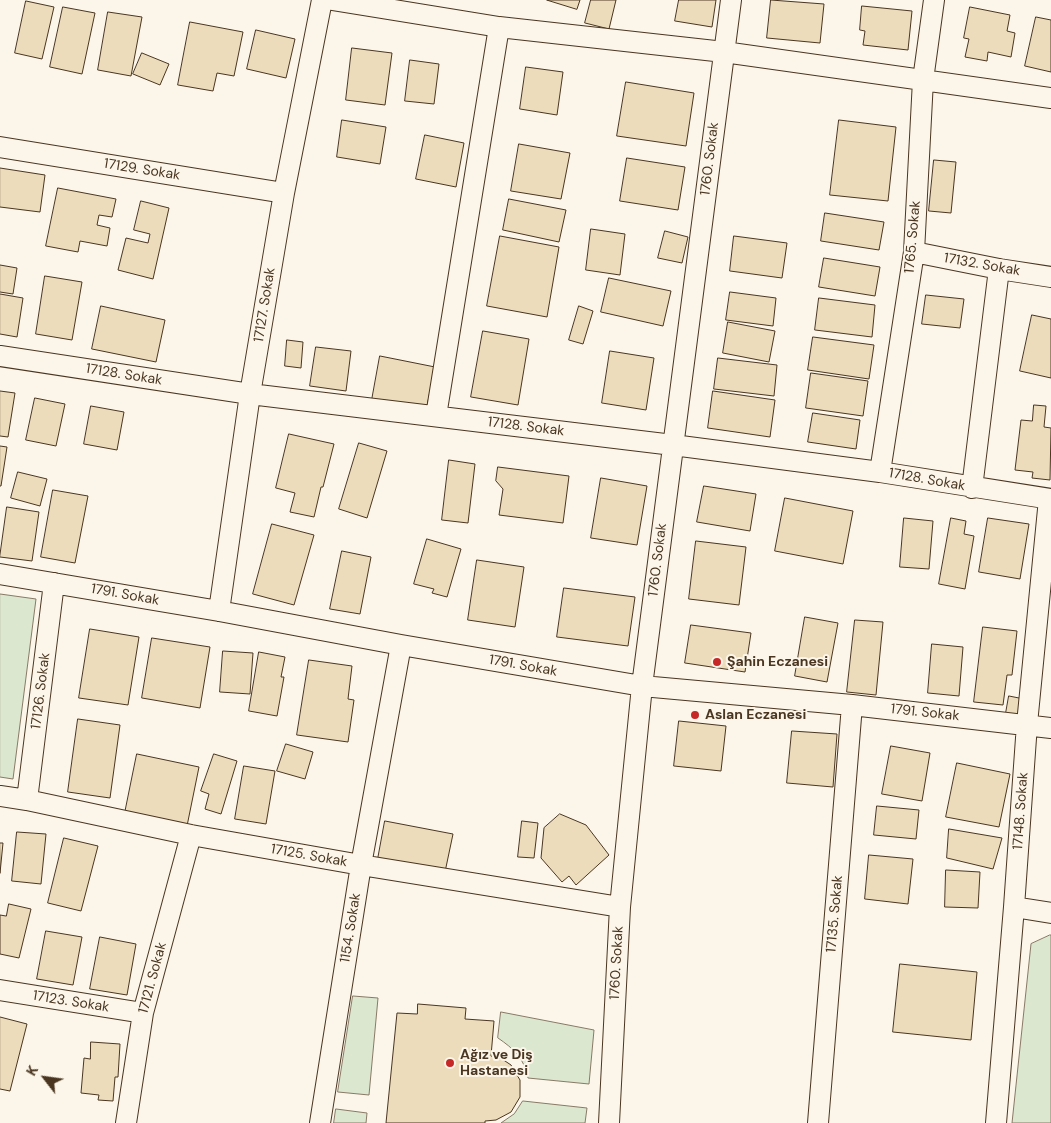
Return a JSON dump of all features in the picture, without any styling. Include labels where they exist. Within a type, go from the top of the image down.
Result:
[{"type":"street","name":"17127. Sokak","points":[[219,611],[250,394],[284,193],[322,0]]},
{"type":"street","points":[[332,0],[498,27],[724,52],[1051,98]]},
{"type":"street","name":"1760. Sokak","points":[[608,1123],[620,907],[642,686],[731,0]]},
{"type":"street","name":"1765. Sokak","points":[[880,472],[914,252],[923,80],[934,0]]},
{"type":"street","points":[[436,416],[498,27]]},
{"type":"street","name":"17129. Sokak","points":[[0,147],[284,193]]},
{"type":"street","name":"17132. Sokak","points":[[914,252],[999,270],[1051,276]]},
{"type":"street","points":[[972,488],[999,270]]},
{"type":"street","name":"17128. Sokak","points":[[0,356],[250,394],[880,472],[1050,499]]},
{"type":"street","name":"17148. Sokak","points":[[996,1123],[1027,724],[1050,499]]},
{"type":"street","name":"1791. Sokak","points":[[0,574],[642,686],[852,705],[1051,728]]},
{"type":"street","name":"17126. Sokak","points":[[28,800],[54,583]]},
{"type":"street","name":"1154. Sokak","points":[[320,1123],[361,865],[400,645]]},
{"type":"street","name":"17135. Sokak","points":[[818,1123],[852,705]]},
{"type":"street","name":"17125. Sokak","points":[[0,796],[28,800],[191,835],[620,907]]},
{"type":"street","name":"17121. Sokak","points":[[126,1123],[143,1013],[191,835]]},
{"type":"street","points":[[1014,908],[1051,913]]},
{"type":"street","name":"17123. Sokak","points":[[0,990],[143,1013]]},
{"type":"green space","points":[[0,594],[36,599],[13,779],[0,777]]},
{"type":"green space","points":[[1050,935],[1051,1123],[1012,1123],[1031,944]]},
{"type":"green space","points":[[353,996],[378,998],[369,1095],[338,1092]]},
{"type":"green space","points":[[501,1012],[594,1030],[589,1084],[528,1078],[524,1065],[518,1055],[498,1038]]},
{"type":"green space","points":[[523,1101],[587,1108],[585,1123],[501,1123],[514,1114]]},
{"type":"green space","points":[[336,1109],[367,1113],[366,1123],[334,1123]]},
{"type":"building","points":[[547,0],[580,0],[577,9]]},
{"type":"building","points":[[591,0],[616,0],[609,29],[585,23]]},
{"type":"building","points":[[679,0],[716,0],[712,27],[675,21]]},
{"type":"building","points":[[771,0],[824,4],[820,43],[767,38]]},
{"type":"building","points":[[26,1],[54,7],[42,59],[15,53]]},
{"type":"building","points":[[862,6],[912,11],[908,50],[863,45],[865,31],[860,30]]},
{"type":"building","points":[[63,7],[95,13],[82,74],[50,67]]},
{"type":"building","points":[[970,7],[1010,15],[1007,31],[1015,33],[1011,57],[988,52],[987,61],[965,57],[969,39],[964,38]]},
{"type":"building","points":[[108,12],[142,17],[131,76],[98,70]]},
{"type":"building","points":[[1036,17],[1051,20],[1051,72],[1025,66]]},
{"type":"building","points":[[190,22],[243,32],[234,76],[217,73],[213,91],[178,85]]},
{"type":"building","points":[[256,30],[295,39],[286,78],[247,69]]},
{"type":"building","points":[[352,48],[392,53],[385,105],[346,100]]},
{"type":"building","points":[[142,53],[169,64],[160,85],[133,74]]},
{"type":"building","points":[[410,60],[439,64],[434,104],[405,101]]},
{"type":"building","points":[[526,67],[563,72],[557,115],[520,109]]},
{"type":"building","points":[[626,82],[694,93],[686,146],[617,136]]},
{"type":"building","points":[[342,120],[386,127],[380,164],[337,157]]},
{"type":"building","points":[[839,120],[896,127],[888,201],[830,195]]},
{"type":"building","points":[[425,135],[464,143],[456,187],[416,179]]},
{"type":"building","points":[[519,144],[570,153],[561,199],[511,191]]},
{"type":"building","points":[[627,158],[685,167],[678,210],[620,201]]},
{"type":"building","points":[[934,160],[956,162],[951,213],[929,211]]},
{"type":"building","points":[[0,168],[45,175],[40,212],[0,207]]},
{"type":"building","points":[[58,188],[116,199],[112,217],[99,215],[97,225],[110,228],[107,246],[80,241],[78,252],[46,246]]},
{"type":"building","points":[[509,199],[566,210],[559,242],[503,230]]},
{"type":"building","points":[[141,201],[169,208],[153,279],[118,270],[126,238],[148,243],[150,234],[134,230]]},
{"type":"building","points":[[825,213],[884,222],[879,250],[821,241]]},
{"type":"building","points":[[591,229],[625,234],[620,275],[586,270]]},
{"type":"building","points":[[665,231],[688,237],[682,263],[658,258]]},
{"type":"building","points":[[500,236],[559,247],[547,317],[487,306]]},
{"type":"building","points":[[734,236],[787,243],[782,278],[730,271]]},
{"type":"building","points":[[824,258],[880,267],[875,296],[819,287]]},
{"type":"building","points":[[0,265],[17,268],[13,294],[0,292]]},
{"type":"building","points":[[45,276],[82,282],[72,340],[36,334]]},
{"type":"building","points":[[609,278],[671,291],[663,326],[601,312]]},
{"type":"building","points":[[730,292],[776,298],[773,326],[726,320]]},
{"type":"building","points":[[0,294],[23,298],[17,337],[0,334]]},
{"type":"building","points":[[926,295],[964,299],[960,328],[922,324]]},
{"type":"building","points":[[819,298],[875,305],[872,337],[815,330]]},
{"type":"building","points":[[101,306],[165,320],[156,362],[92,349]]},
{"type":"building","points":[[579,306],[593,311],[583,344],[569,340]]},
{"type":"building","points":[[1032,315],[1051,319],[1051,378],[1020,371]]},
{"type":"building","points":[[728,322],[775,331],[769,362],[723,353]]},
{"type":"building","points":[[483,331],[529,339],[518,405],[471,397]]},
{"type":"building","points":[[813,337],[874,345],[869,379],[808,370]]},
{"type":"building","points":[[287,340],[303,342],[301,368],[285,366]]},
{"type":"building","points":[[316,347],[351,351],[346,391],[310,386]]},
{"type":"building","points":[[610,351],[654,358],[646,410],[602,403]]},
{"type":"building","points":[[380,356],[435,367],[426,411],[372,400]]},
{"type":"building","points":[[718,358],[777,365],[774,396],[714,389]]},
{"type":"building","points":[[811,373],[868,381],[863,416],[806,408]]},
{"type":"building","points":[[0,391],[15,393],[8,437],[0,436]]},
{"type":"building","points":[[713,391],[775,400],[770,437],[708,428]]},
{"type":"building","points":[[35,398],[65,404],[56,446],[26,440]]},
{"type":"building","points":[[1034,405],[1046,406],[1044,427],[1051,428],[1050,480],[1032,478],[1033,472],[1015,470],[1021,420],[1032,421]]},
{"type":"building","points":[[91,406],[124,412],[117,450],[84,444]]},
{"type":"building","points":[[813,413],[860,420],[856,449],[808,442]]},
{"type":"building","points":[[289,434],[334,444],[314,517],[290,512],[295,493],[276,488]]},
{"type":"building","points":[[359,443],[387,451],[367,518],[339,509]]},
{"type":"building","points":[[0,446],[7,447],[1,486],[0,486]]},
{"type":"building","points":[[449,460],[475,464],[468,523],[442,520]]},
{"type":"building","points":[[498,467],[569,476],[563,523],[499,515],[503,489],[496,481]]},
{"type":"building","points":[[18,472],[47,479],[40,506],[11,498]]},
{"type":"building","points":[[601,478],[647,486],[637,545],[591,538]]},
{"type":"building","points":[[704,486],[756,494],[750,531],[697,522]]},
{"type":"building","points":[[53,490],[88,496],[75,563],[41,557]]},
{"type":"building","points":[[785,498],[853,511],[843,564],[775,551]]},
{"type":"building","points":[[7,507],[39,512],[32,561],[0,557]]},
{"type":"building","points":[[904,518],[933,521],[929,569],[900,567]]},
{"type":"building","points":[[951,518],[966,521],[964,534],[974,536],[965,589],[939,584]]},
{"type":"building","points":[[988,518],[1029,524],[1020,579],[979,572]]},
{"type":"building","points":[[272,524],[314,535],[294,605],[253,594]]},
{"type":"building","points":[[427,539],[461,549],[447,597],[432,593],[434,589],[414,584]]},
{"type":"building","points":[[696,541],[746,547],[739,605],[689,599]]},
{"type":"building","points":[[342,551],[371,557],[360,614],[330,609]]},
{"type":"building","points":[[477,560],[524,567],[515,627],[468,620]]},
{"type":"building","points":[[564,588],[635,597],[628,646],[557,637]]},
{"type":"building","points":[[805,617],[838,623],[827,682],[795,676]]},
{"type":"building","points":[[855,620],[883,622],[876,695],[847,692]]},
{"type":"building","points":[[691,625],[751,633],[745,672],[685,663]]},
{"type":"building","points":[[983,627],[1017,631],[1012,675],[1007,675],[1003,705],[974,702]]},
{"type":"building","points":[[90,629],[139,637],[128,705],[79,698]]},
{"type":"building","points":[[152,638],[210,647],[200,708],[142,698]]},
{"type":"building","points":[[932,644],[963,647],[959,696],[928,693]]},
{"type":"building","points":[[223,651],[253,653],[250,694],[220,692]]},
{"type":"building","points":[[259,652],[285,657],[281,677],[284,677],[277,716],[249,711]]},
{"type":"building","points":[[309,660],[352,666],[348,699],[354,700],[348,742],[297,735]]},
{"type":"building","points":[[1009,696],[1024,699],[1020,716],[1006,713]]},
{"type":"building","points":[[78,719],[120,725],[110,798],[68,792]]},
{"type":"building","points":[[679,721],[726,726],[721,771],[674,766]]},
{"type":"building","points":[[792,731],[837,734],[833,787],[787,783]]},
{"type":"building","points":[[286,744],[313,752],[305,779],[277,771]]},
{"type":"building","points":[[891,746],[930,753],[922,801],[882,794]]},
{"type":"building","points":[[137,754],[199,767],[187,826],[125,813]]},
{"type":"building","points":[[214,754],[237,761],[221,814],[205,809],[209,794],[201,791]]},
{"type":"building","points":[[957,763],[1010,774],[999,827],[946,817]]},
{"type":"building","points":[[244,766],[275,771],[266,824],[235,819]]},
{"type":"building","points":[[877,806],[919,810],[916,839],[874,835]]},
{"type":"building","points":[[560,814],[586,825],[609,855],[576,885],[569,876],[562,882],[541,858],[544,828]]},
{"type":"building","points":[[385,821],[453,834],[445,872],[378,859]]},
{"type":"building","points":[[522,821],[538,823],[534,858],[518,857]]},
{"type":"building","points":[[949,829],[1002,838],[993,869],[947,858]]},
{"type":"building","points":[[17,832],[46,834],[41,884],[12,881]]},
{"type":"building","points":[[64,838],[98,846],[81,911],[48,903]]},
{"type":"building","points":[[0,843],[3,843],[0,873]]},
{"type":"building","points":[[869,855],[913,859],[908,904],[865,899]]},
{"type":"building","points":[[946,870],[980,872],[978,908],[945,907]]},
{"type":"building","points":[[9,904],[31,909],[19,958],[0,954],[0,915],[6,916]]},
{"type":"building","points":[[46,931],[82,937],[73,985],[37,979]]},
{"type":"building","points":[[100,937],[136,944],[127,995],[90,989]]},
{"type":"building","points":[[900,964],[977,972],[971,1040],[893,1032]]},
{"type":"building","name":"Ağız ve Diş Hastanesi","points":[[418,1004],[466,1008],[465,1019],[494,1021],[491,1056],[502,1059],[511,1065],[520,1080],[520,1097],[511,1112],[496,1120],[485,1121],[485,1123],[386,1123],[397,1013],[417,1014]]},
{"type":"building","points":[[0,1017],[27,1024],[10,1091],[0,1089]]},
{"type":"building","points":[[91,1042],[120,1044],[118,1077],[115,1077],[113,1101],[98,1100],[99,1095],[81,1093],[84,1058],[90,1059]]},
{"type":"place","name":"Şahin Eczanesi","points":[[717,662]]},
{"type":"place","name":"Aslan Eczanesi","points":[[695,715]]},
{"type":"place","name":"Ağız ve Diş Hastanesi","points":[[450,1063]]}]
